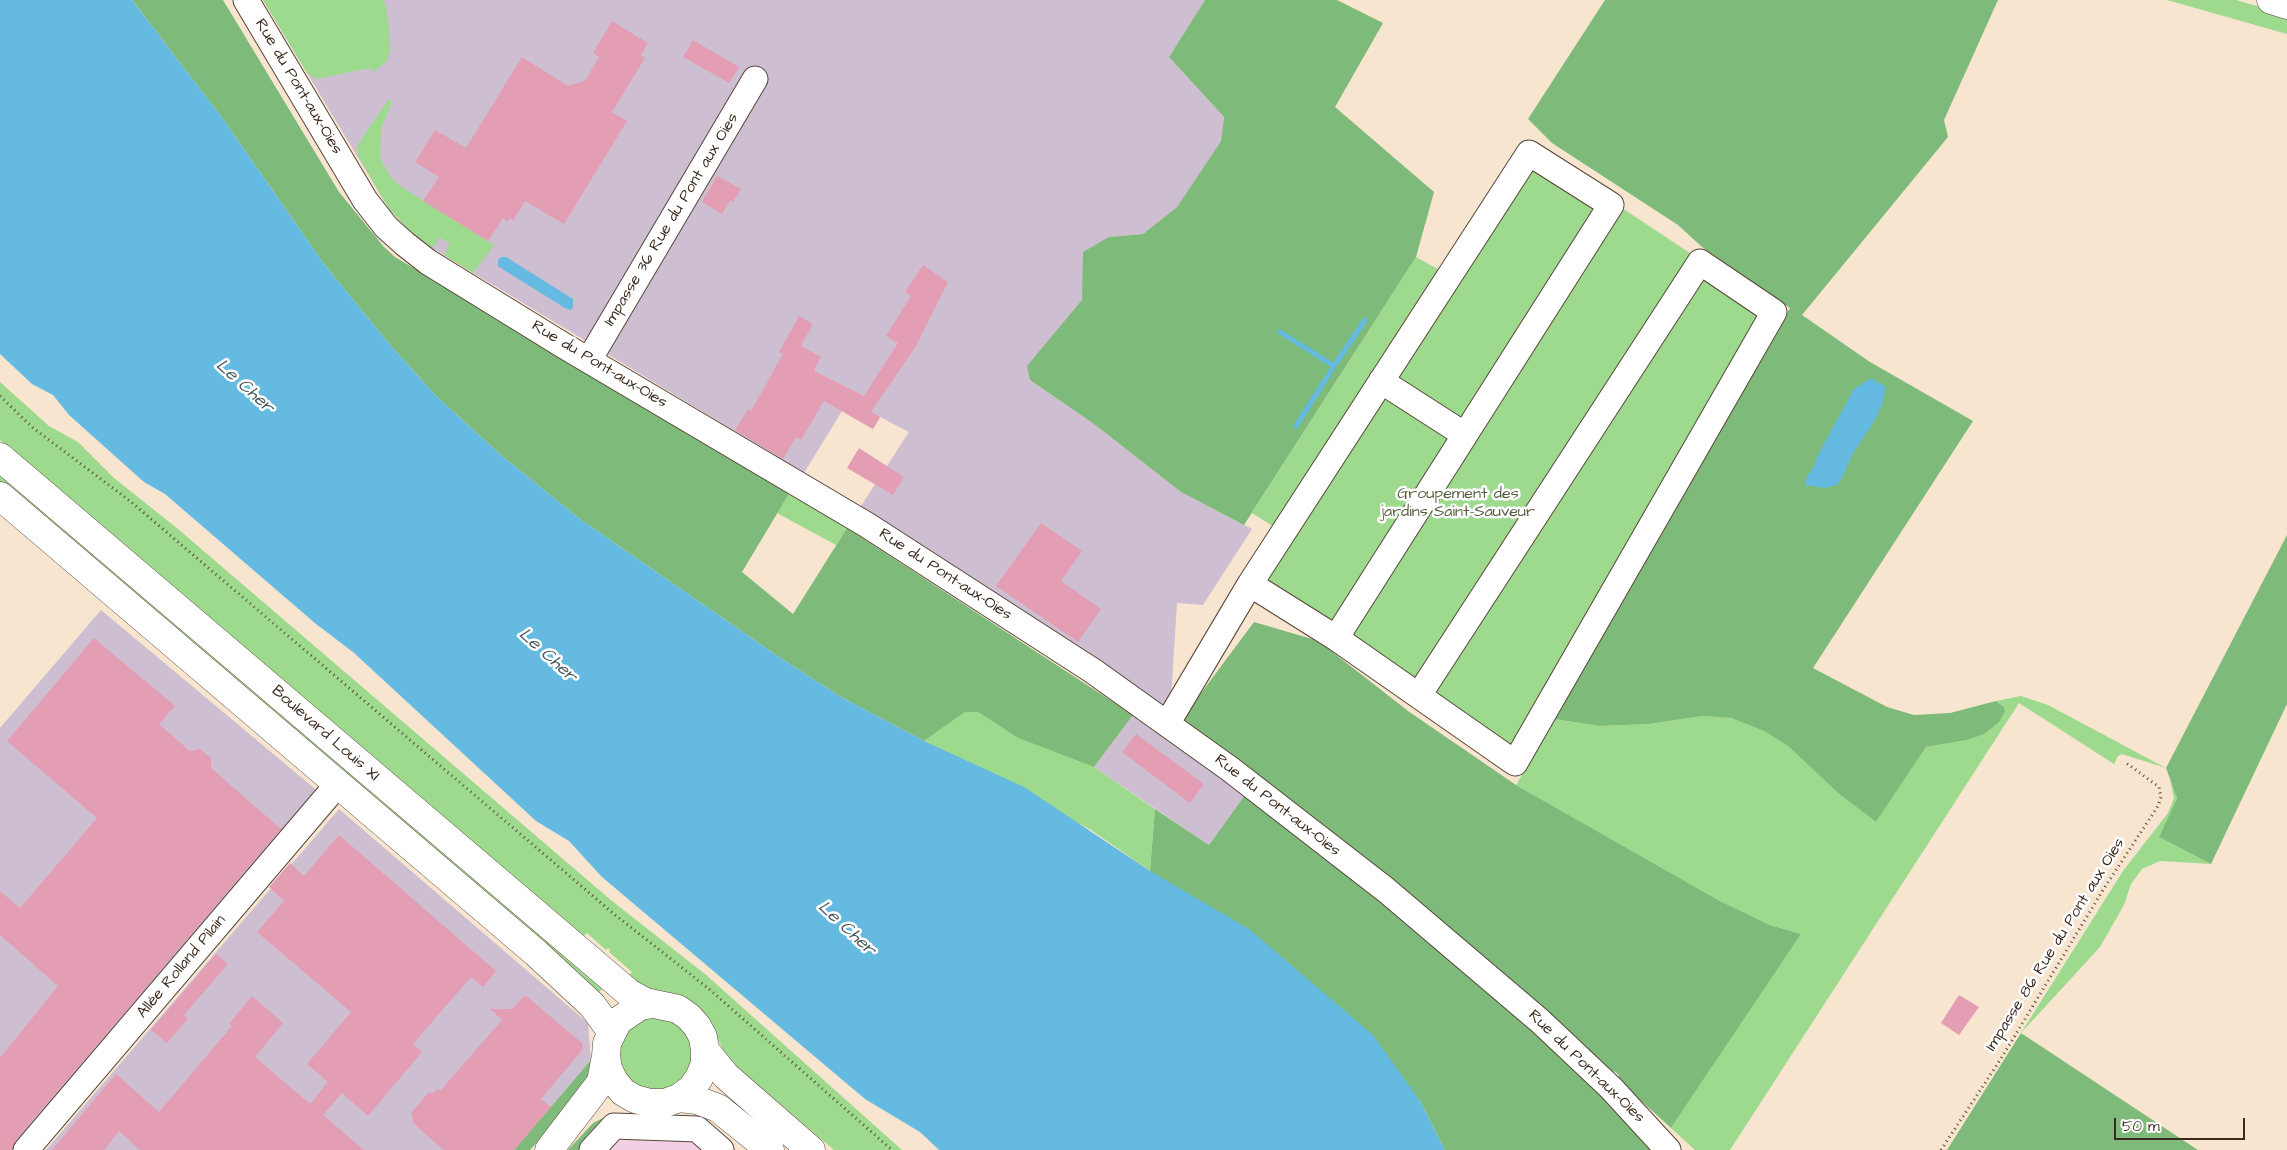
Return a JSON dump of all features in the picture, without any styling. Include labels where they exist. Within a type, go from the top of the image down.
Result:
[{"type":"main road","points":[[2271,0],[2287,5]]},
{"type":"main road","name":"Boulevard Louis XI","points":[[0,457],[622,988],[638,999],[654,1004]]},
{"type":"main road","name":"Boulevard Louis XI","points":[[2,500],[536,953],[592,1005],[608,1044]]},
{"type":"main road","points":[[549,1150],[601,1082],[608,1044],[628,1012],[640,1006],[654,1004],[678,1009],[689,1017],[697,1026],[705,1050],[726,1076],[811,1150]]},
{"type":"main road","points":[[608,1044],[608,1069],[614,1082],[623,1092],[635,1099],[650,1103],[665,1103],[679,1098],[691,1089],[700,1078],[705,1050]]},
{"type":"main road","points":[[679,1098],[697,1100],[718,1108],[770,1150]]},
{"type":"main road","points":[[549,1150],[579,1121],[603,1103],[614,1100],[635,1099]]},
{"type":"street","name":"Rue du Pont-aux-Oies","points":[[246,0],[366,200],[386,227],[428,262],[589,360],[868,525],[1094,671],[1260,791],[1378,884],[1540,1020],[1611,1088],[1668,1150]]},
{"type":"street","name":"Impasse 36 Rue du Pont aux Oies","points":[[589,360],[755,79]]},
{"type":"street","points":[[1167,724],[1250,584],[1529,153],[1611,205],[1336,638]]},
{"type":"street","points":[[1250,584],[1336,638],[1515,763],[1774,312],[1700,262],[1419,695]]},
{"type":"street","points":[[1381,381],[1465,435]]},
{"type":"street","name":"Allée Rolland Pilain","points":[[26,1150],[337,785]]},
{"type":"street","points":[[592,1150],[614,1126],[697,1129],[721,1150]]},
{"type":"path","points":[[0,396],[39,433],[130,501],[614,914],[709,988],[892,1150]]},
{"type":"path","name":"Impasse 86 Rue du Pont aux Oies","points":[[1941,1150],[2002,1058],[2103,890],[2158,806],[2161,794],[2159,787],[2125,762]]},
{"type":"shaded area","points":[[263,0],[1205,0],[1169,57],[1224,117],[1221,141],[1177,207],[1143,234],[1109,237],[1084,277],[1082,300],[1030,380],[1094,424],[1181,492],[1252,529],[1203,605],[1177,603],[1170,713],[861,506],[909,432],[880,417],[873,429],[842,411],[804,473],[432,248],[410,231],[389,209]]},
{"type":"shaded area","points":[[101,610],[320,793],[12,1150],[0,1150],[0,728]]},
{"type":"shaded area","points":[[1133,715],[1245,795],[1209,845],[1094,767]]},
{"type":"shaded area","points":[[339,809],[588,1023],[591,1060],[514,1150],[46,1150]]},
{"type":"shaded area","points":[[613,1113],[666,1123],[696,1115],[737,1150],[581,1150]]},
{"type":"green space","points":[[132,0],[223,0],[339,192],[384,247],[395,257],[790,492],[742,572],[793,614],[847,528],[1133,715],[1094,767],[1018,738],[978,712],[965,712],[924,741],[841,697],[776,655],[580,519],[502,456],[436,396],[391,346],[324,264],[223,119]]},
{"type":"green space","points":[[263,0],[384,0],[389,23],[390,50],[387,61],[373,72],[370,68],[317,79],[307,73]]},
{"type":"green space","points":[[1205,0],[1337,0],[1383,23],[1335,107],[1434,192],[1416,257],[1244,525],[1181,492],[1094,424],[1030,380],[1027,366],[1082,300],[1083,252],[1109,237],[1143,234],[1177,207],[1221,141],[1224,117],[1169,57]]},
{"type":"green space","points":[[1605,0],[1998,0],[1944,120],[1948,137],[1802,315],[1870,362],[1973,421],[1813,668],[1887,707],[1914,715],[1950,713],[1996,701],[2004,707],[2005,711],[1999,722],[1984,734],[1967,740],[1926,747],[1876,822],[1839,794],[1788,746],[1764,731],[1731,718],[1702,716],[1649,724],[1600,726],[1554,719],[1790,308],[1702,247],[1678,225],[1552,143],[1528,119]]},
{"type":"green space","points":[[2167,0],[2236,0],[2287,15],[2287,34]]},
{"type":"green space","points":[[388,100],[392,101],[381,129],[380,157],[389,175],[400,186],[494,245],[473,273],[444,255],[450,244],[440,237],[432,248],[410,231],[389,209],[358,156],[358,144]]},
{"type":"green space","name":"Groupement des jardins Saint-Sauveur","points":[[1531,164],[1619,206],[1696,257],[1762,310],[1513,747],[1259,578],[1285,534],[1252,513],[1416,257],[1452,277]]},
{"type":"green space","points":[[0,382],[49,426],[78,442],[114,478],[178,529],[612,901],[705,974],[902,1150],[834,1150],[735,1065],[725,1054],[709,1020],[642,985],[629,976],[632,972],[609,952],[608,948],[606,950],[587,933],[583,937],[0,440]]},
{"type":"green space","points":[[0,469],[605,986],[598,993],[0,483]]},
{"type":"green space","points":[[790,492],[847,528],[836,545],[777,513]]},
{"type":"green space","points":[[2287,535],[2287,704],[2211,864],[2159,837],[2177,798],[2166,768]]},
{"type":"green space","points":[[1254,622],[1312,639],[1330,650],[1408,711],[1516,785],[1720,901],[1770,925],[1801,934],[1671,1128],[1616,1078],[1619,1075],[1614,1071],[1609,1076],[1334,836],[1260,776],[1181,720]]},
{"type":"green space","points":[[2021,696],[2048,705],[2166,768],[2122,754],[2118,756],[2114,764],[2019,703],[1730,1150],[1695,1150],[1671,1128],[1801,934],[1770,925],[1720,901],[1516,785],[1554,719],[1600,726],[1649,724],[1702,716],[1731,718],[1764,731],[1788,746],[1839,794],[1876,822],[1926,747],[1967,740],[2005,711],[2004,707],[1996,701]]},
{"type":"green space","points":[[965,712],[978,712],[1018,738],[1094,767],[1155,809],[1150,871],[1091,830],[924,741]]},
{"type":"green space","points":[[2169,774],[2177,798],[2159,837],[2211,864],[2160,861],[2142,869],[2131,884],[2124,905],[2100,947],[2021,1033],[2123,871],[2168,813],[2174,798]]},
{"type":"green space","points":[[1245,795],[1316,849],[1516,1010],[1657,1150],[1445,1150],[1420,1101],[1150,871],[1155,809],[1209,845]]},
{"type":"green space","points":[[656,1018],[670,1021],[682,1028],[689,1040],[692,1054],[689,1068],[682,1080],[670,1087],[656,1090],[642,1087],[630,1080],[623,1068],[620,1054],[623,1040],[630,1028],[642,1021]]},
{"type":"green space","points":[[2021,1033],[2198,1150],[1947,1150]]},
{"type":"green space","points":[[591,1060],[588,1086],[530,1150],[514,1150]]},
{"type":"green space","points":[[613,1113],[581,1150],[568,1150],[593,1123]]},
{"type":"water","name":"Le Cher","points":[[0,0],[132,0],[223,119],[324,264],[391,346],[436,396],[502,456],[580,519],[776,655],[841,697],[924,741],[1024,787],[1150,871],[1249,929],[1373,1035],[1420,1101],[1445,1150],[939,1150],[920,1132],[865,1099],[602,877],[569,841],[536,821],[353,652],[316,624],[165,494],[144,482],[69,415],[53,395],[32,384],[0,354]]},
{"type":"water","points":[[501,257],[506,257],[573,299],[571,310],[498,266],[498,260]]},
{"type":"water","points":[[1871,378],[1886,387],[1882,405],[1872,425],[1853,453],[1842,478],[1837,485],[1825,488],[1806,485],[1806,478],[1814,467],[1818,455],[1854,389]]},
{"type":"building","points":[[612,21],[648,43],[641,55],[645,58],[612,112],[627,121],[564,224],[525,201],[513,221],[510,218],[508,222],[503,218],[488,241],[423,201],[439,177],[415,162],[435,130],[466,148],[522,57],[568,86],[585,81],[599,57],[593,53]]},
{"type":"building","points":[[693,40],[739,67],[729,83],[683,57]]},
{"type":"building","points":[[717,176],[741,189],[733,202],[730,200],[722,214],[702,202]]},
{"type":"building","points":[[923,265],[948,282],[916,346],[871,412],[880,417],[873,429],[824,401],[801,440],[796,437],[783,459],[735,430],[748,409],[751,411],[783,354],[779,352],[799,316],[813,324],[801,346],[821,357],[814,371],[864,396],[898,343],[886,336],[911,296],[905,292]]},
{"type":"building","points":[[859,448],[904,477],[893,495],[847,468]]},
{"type":"building","points":[[1041,523],[1082,551],[1061,581],[1101,609],[1078,642],[996,586]]},
{"type":"building","points":[[94,638],[175,706],[159,724],[190,751],[200,749],[211,758],[211,768],[281,829],[15,1141],[12,1150],[0,1150],[0,1058],[58,986],[0,935],[0,891],[20,908],[97,818],[7,741]]},
{"type":"building","points":[[1136,734],[1204,784],[1190,803],[1122,752]]},
{"type":"building","points":[[339,835],[496,971],[483,987],[471,977],[413,1044],[422,1052],[368,1116],[342,1093],[323,1115],[364,1150],[140,1150],[119,1131],[104,1150],[52,1150],[116,1074],[159,1112],[232,1026],[229,1024],[252,996],[283,1023],[255,1057],[310,1104],[328,1082],[307,1064],[351,1012],[257,932],[284,901],[269,887],[290,863],[304,876]]},
{"type":"building","points":[[216,954],[228,964],[184,1015],[188,1019],[167,1043],[151,1030]]},
{"type":"building","points":[[525,995],[582,1043],[583,1049],[541,1099],[551,1107],[514,1150],[444,1150],[414,1124],[411,1113],[428,1093],[434,1093],[437,1089],[440,1091],[502,1020],[490,1009],[512,1009]]},
{"type":"building","points":[[1959,995],[1979,1007],[1959,1035],[1941,1023]]},
{"type":"waterway","points":[[1280,332],[1334,366],[1365,320]]},
{"type":"waterway","points":[[1296,426],[1334,366]]}]
